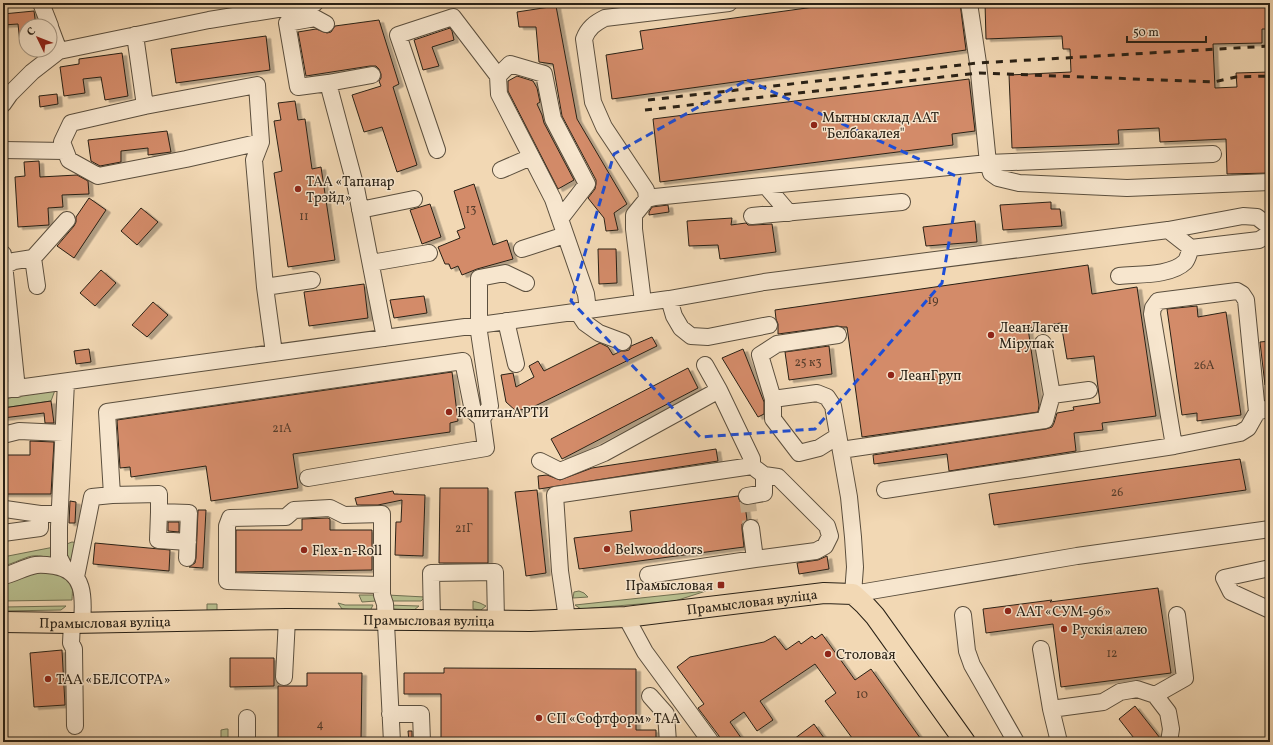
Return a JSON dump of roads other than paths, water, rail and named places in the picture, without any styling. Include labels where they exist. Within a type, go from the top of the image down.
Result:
[{"type":"main road","name":"Прамысловая вуліца","points":[[3,622],[77,623],[286,619],[530,621],[626,617],[824,592],[853,594]]},
{"type":"main road","points":[[853,594],[875,616],[965,742]]},
{"type":"lane","points":[[41,3],[47,18]]},
{"type":"lane","points":[[3,104],[10,94],[32,72],[60,52],[209,20],[315,3]]},
{"type":"lane","points":[[647,199],[646,190],[604,127],[593,102],[584,38],[586,32],[592,26],[605,18],[729,3]]},
{"type":"lane","points":[[969,3],[979,68],[988,164],[991,173],[998,178],[1019,183],[1127,188],[1270,182]]},
{"type":"lane","points":[[437,150],[398,35],[453,17],[498,76],[499,94],[553,199],[586,294],[583,310],[585,323],[599,333],[624,342]]},
{"type":"lane","points":[[326,24],[315,18],[287,23],[298,87],[372,75]]},
{"type":"lane","points":[[135,36],[145,106]]},
{"type":"lane","points":[[58,47],[60,52]]},
{"type":"lane","points":[[498,76],[510,64],[544,74],[553,119],[587,184],[560,219]]},
{"type":"lane","points":[[328,83],[356,188],[385,338]]},
{"type":"lane","points":[[261,142],[186,159],[98,176],[69,160],[62,142],[71,124],[145,106],[257,84],[261,142],[254,160],[265,287],[274,353]]},
{"type":"lane","points":[[3,150],[66,151]]},
{"type":"lane","points":[[643,302],[634,229],[634,215],[647,199],[988,164],[1213,154]]},
{"type":"lane","points":[[501,170],[531,157]]},
{"type":"lane","points":[[766,186],[789,213]]},
{"type":"lane","points":[[360,210],[414,198]]},
{"type":"lane","points":[[752,216],[902,202]]},
{"type":"lane","points":[[67,220],[34,258],[14,261],[4,260],[10,389],[669,299],[764,282],[1168,230],[1244,216],[1257,217],[1270,226]]},
{"type":"lane","points":[[1168,230],[1191,248],[1259,240],[1270,233]]},
{"type":"lane","points":[[522,249],[565,235]]},
{"type":"lane","points":[[1119,276],[1168,272],[1179,267],[1186,261],[1191,248]]},
{"type":"lane","points":[[371,263],[429,253]]},
{"type":"lane","points":[[34,258],[37,286]]},
{"type":"lane","points":[[308,478],[486,448],[482,419],[490,406],[478,325],[479,278],[505,273],[526,283]]},
{"type":"lane","points":[[265,287],[312,280]]},
{"type":"lane","points":[[885,490],[1174,446],[1240,433],[1248,428],[1264,410],[1246,300],[1242,294],[1237,291],[1158,301],[1153,308],[1152,314],[1174,446]]},
{"type":"lane","points":[[669,299],[674,316],[681,328],[691,336],[708,337],[769,325]]},
{"type":"lane","points":[[506,321],[516,364]]},
{"type":"lane","points":[[838,335],[777,344],[760,355],[773,399],[773,419],[799,453],[839,443],[1045,420],[1052,395],[1043,343]]},
{"type":"lane","points":[[112,495],[107,412],[463,361],[473,411],[482,419]]},
{"type":"lane","points":[[705,365],[719,390],[758,471],[764,494],[748,496]]},
{"type":"lane","points":[[66,382],[59,514],[59,557],[64,567],[76,577],[83,602],[70,642],[74,649],[75,726]]},
{"type":"lane","points":[[540,462],[560,471],[604,453],[719,390]]},
{"type":"lane","points":[[1052,395],[1089,390]]},
{"type":"lane","points":[[773,399],[817,392],[827,397],[833,406],[853,537],[856,567],[853,594],[1077,556],[1270,529]]},
{"type":"lane","points":[[3,435],[19,431],[63,433]]},
{"type":"lane","points":[[566,619],[560,571],[555,495],[758,471],[778,477],[827,526],[830,536],[825,546],[816,551],[648,575]]},
{"type":"lane","points":[[76,577],[92,497],[159,494],[158,540],[188,550],[189,513],[159,512]]},
{"type":"lane","points":[[382,585],[227,581],[227,526],[230,518],[286,516],[294,510],[330,508],[344,515],[382,514],[382,585],[382,596],[384,604],[392,742]]},
{"type":"lane","points":[[5,509],[40,514],[59,514]]},
{"type":"lane","points":[[3,533],[40,528],[40,514]]},
{"type":"lane","points":[[751,528],[755,559]]},
{"type":"lane","points":[[3,576],[37,565],[64,567]]},
{"type":"lane","points":[[1270,568],[1224,578],[1231,592],[1270,610]]},
{"type":"lane","points":[[432,620],[431,573],[495,572],[496,621]]},
{"type":"lane","points":[[963,615],[968,651],[972,665],[1016,742]]},
{"type":"lane","points":[[1155,695],[1185,678],[1176,615]]},
{"type":"lane","points":[[626,617],[645,652],[711,742]]},
{"type":"lane","points":[[284,677],[286,619]]},
{"type":"lane","points":[[1041,649],[1051,709],[1059,742]]},
{"type":"lane","points":[[1051,709],[1103,702],[1120,692],[1137,689],[1155,695],[1168,712],[1171,729],[1169,742]]},
{"type":"lane","points":[[650,696],[666,714],[668,742]]},
{"type":"lane","points":[[390,714],[421,714],[422,742]]},
{"type":"lane","points":[[247,718],[247,742]]},
{"type":"tunnel","points":[[747,496],[751,528]]},
{"type":"railway","points":[[648,100],[978,63],[1270,46]]},
{"type":"railway","points":[[645,110],[979,73],[1214,82],[1236,77],[1270,76]]},
{"type":"place","name":"Мытны склад ААТ \"Белбакалея\"","points":[[814,125]]},
{"type":"place","name":"ТАА «Тапанар Трэйд»","points":[[298,189]]},
{"type":"place","name":"ЛеанЛаген Мірупак","points":[[991,335]]},
{"type":"place","name":"ЛеанГруп","points":[[891,375]]},
{"type":"place","name":"КапитанАРТИ","points":[[449,412]]},
{"type":"place","name":"Belwooddoors","points":[[607,549]]},
{"type":"place","name":"Flex-n-Roll","points":[[304,550]]},
{"type":"place","name":"Прамысловая","points":[[721,585]]},
{"type":"place","name":"ААТ «СУМ-96»","points":[[1008,611]]},
{"type":"place","name":"Рускія алею","points":[[1064,629]]},
{"type":"place","name":"Столовая","points":[[828,654]]},
{"type":"place","name":"ТАА «БЕЛСОТРА»","points":[[48,679]]},
{"type":"place","name":"СП «Софтформ» ТАА","points":[[539,718]]}]
